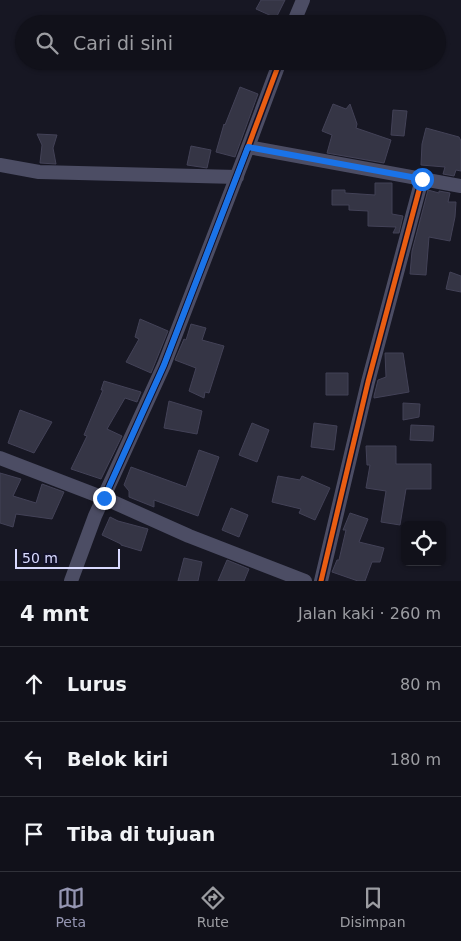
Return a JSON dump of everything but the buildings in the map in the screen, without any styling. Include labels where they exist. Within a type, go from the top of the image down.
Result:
[{"type":"street","points":[[296,15],[302,0]]},
{"type":"street","points":[[71,581],[96,516],[164,365],[277,70]]},
{"type":"street","points":[[248,147],[461,186]]},
{"type":"street","points":[[0,165],[39,172],[237,177]]},
{"type":"street","points":[[321,581],[368,382],[422,179]]},
{"type":"street","points":[[0,458],[104,498],[189,536],[305,581]]},
{"type":"cycle path","points":[[104,498],[164,365],[277,70]]},
{"type":"cycle path","points":[[321,581],[368,382],[422,179]]},
{"type":"route","points":[[104,498],[164,365],[248,147],[422,179]]}]
